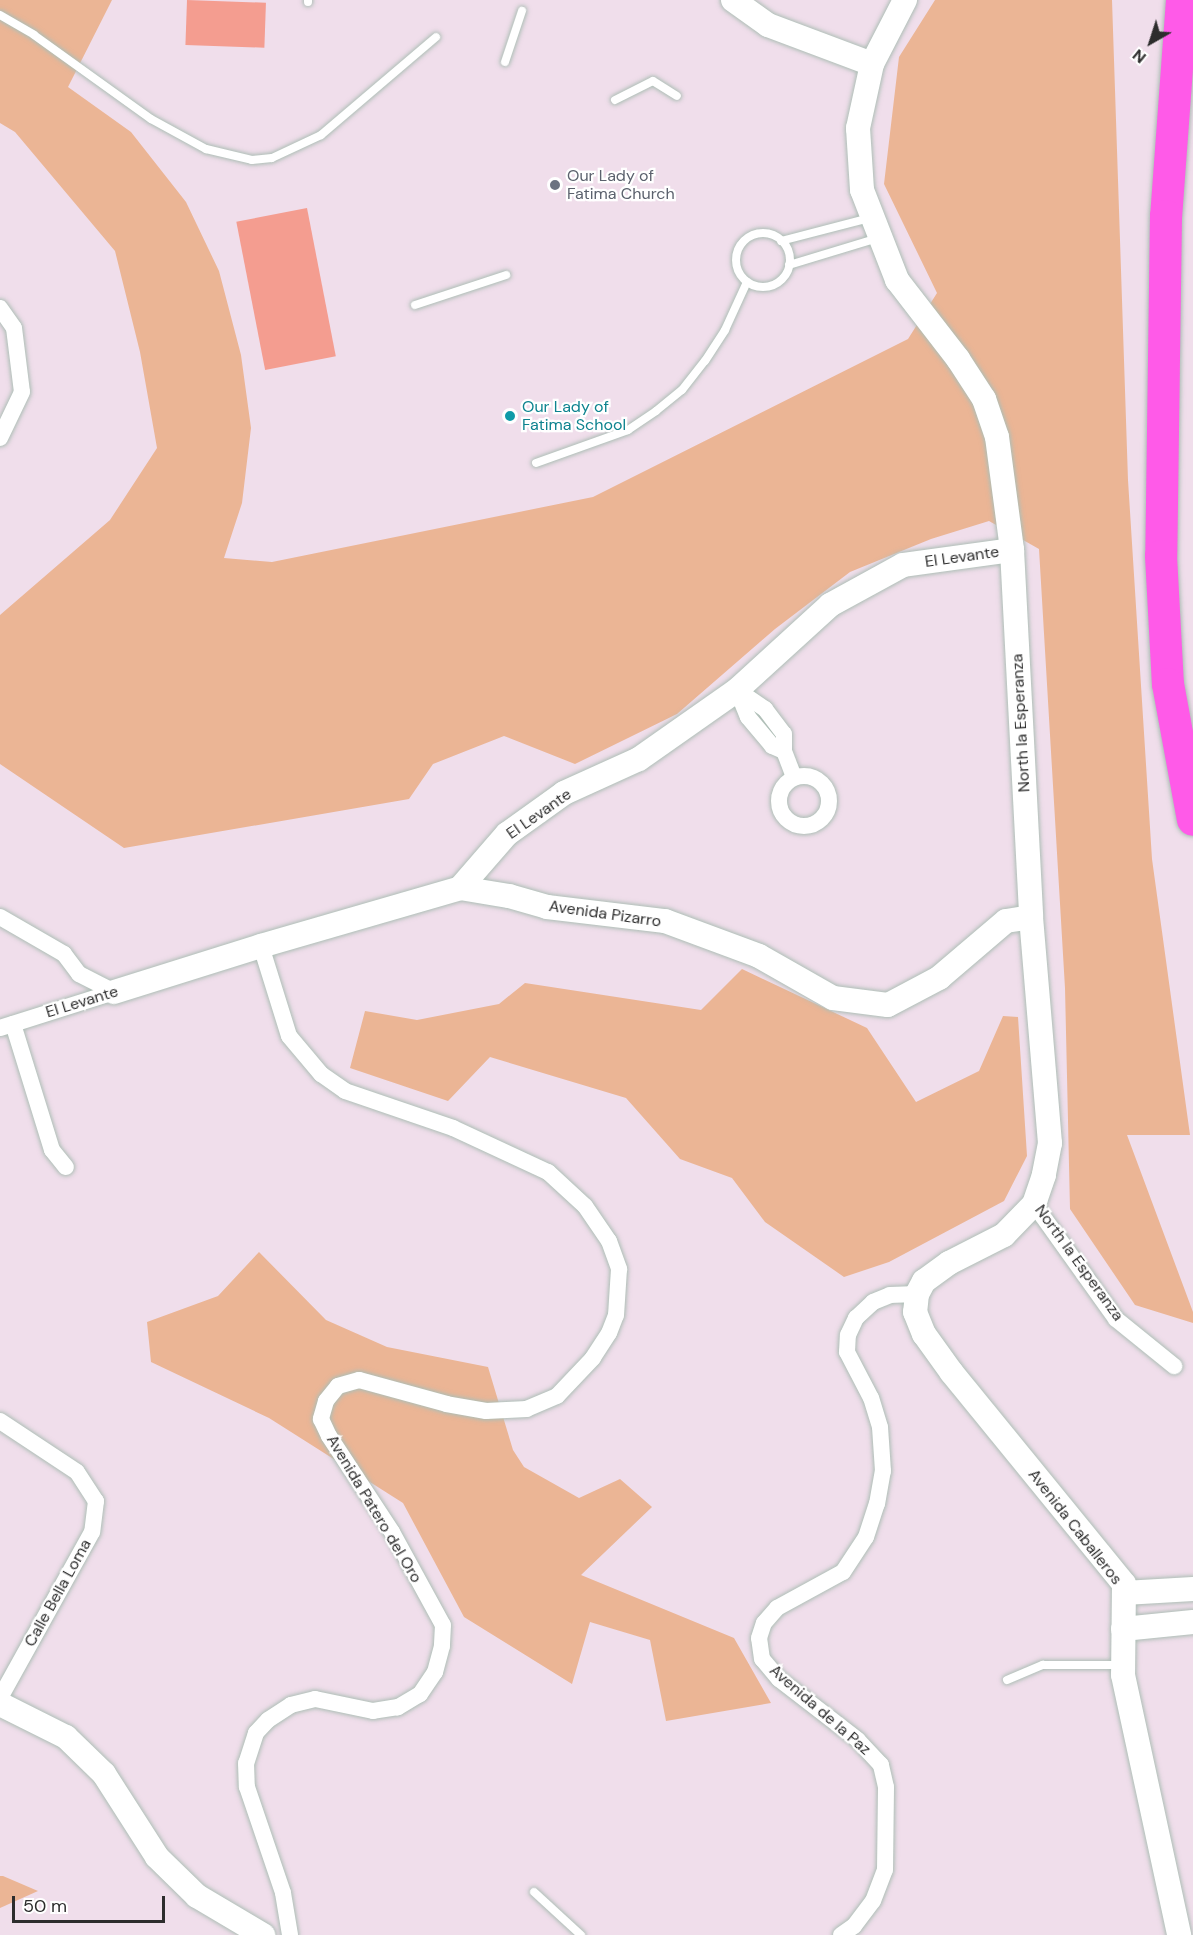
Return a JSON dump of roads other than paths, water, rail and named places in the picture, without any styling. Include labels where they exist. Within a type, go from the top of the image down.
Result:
[{"type":"highway","points":[[1182,0],[1166,216],[1161,556],[1168,684],[1193,820]]},
{"type":"street","points":[[733,0],[768,25],[872,64]]},
{"type":"street","name":"North la Esperanza","points":[[905,0],[872,64],[858,128],[861,190],[897,280],[958,359],[984,399],[997,437],[1012,550],[1031,917],[1050,1143],[1044,1175],[1034,1203],[1055,1229],[1116,1319],[1174,1366]]},
{"type":"street","points":[[0,308],[14,328],[22,392],[0,438]]},
{"type":"street","name":"El Levante","points":[[6,1026],[261,946],[460,888],[507,834],[564,793],[639,759],[737,690],[830,604],[903,565],[1012,550]]},
{"type":"street","points":[[737,690],[765,709],[784,734],[784,751],[794,777]]},
{"type":"street","points":[[493,850],[494,870],[509,896]]},
{"type":"street","name":"Avenida Pizarro","points":[[460,888],[509,896],[547,907],[665,921],[759,956],[834,998],[888,1005],[939,978],[1006,921],[1031,917]]},
{"type":"street","points":[[0,917],[64,954],[79,974],[114,993]]},
{"type":"street","name":"Avenida Patero del Oro","points":[[261,946],[289,1036],[321,1074],[345,1091],[453,1128],[549,1172],[585,1206],[609,1241],[619,1269],[616,1316],[609,1334],[593,1358],[557,1396],[528,1409],[486,1411],[447,1404],[359,1380],[338,1386],[326,1401],[321,1419],[329,1436],[392,1532],[443,1625],[442,1646],[435,1672],[420,1694],[398,1707],[373,1711],[315,1699],[291,1705],[268,1720],[256,1732],[246,1762],[247,1787],[283,1893],[290,1935]]},
{"type":"street","points":[[6,1026],[52,1150],[66,1167]]},
{"type":"street","points":[[916,1294],[924,1281],[949,1263],[1004,1235],[1034,1203]]},
{"type":"street","name":"Avenida Caballeros","points":[[916,1294],[915,1312],[924,1334],[1124,1584],[1123,1675],[1179,1935]]},
{"type":"street","name":"Avenida de la Paz","points":[[841,1935],[854,1926],[873,1901],[885,1870],[886,1787],[881,1765],[858,1740],[779,1679],[762,1659],[759,1638],[764,1623],[777,1608],[843,1572],[866,1537],[877,1504],[883,1471],[880,1426],[871,1398],[847,1352],[848,1335],[856,1318],[873,1302],[890,1295],[916,1294]]},
{"type":"street","name":"Calle Bella Loma","points":[[0,1421],[77,1472],[96,1501],[92,1532],[0,1698]]},
{"type":"street","points":[[1124,1593],[1193,1589]]},
{"type":"street","points":[[1123,1629],[1193,1622]]},
{"type":"street","points":[[0,1704],[66,1737],[104,1774],[157,1857],[197,1896],[263,1935]]},
{"type":"lane","points":[[505,62],[522,11]]},
{"type":"lane","points":[[0,15],[34,35],[151,119],[206,149],[252,160],[272,158],[321,135],[436,37]]},
{"type":"lane","points":[[615,100],[653,81],[677,96]]},
{"type":"lane","points":[[781,241],[789,256],[789,265],[780,281],[764,287],[747,282],[741,276],[736,260],[741,243],[755,234],[765,233],[781,241],[875,228]]},
{"type":"lane","points":[[789,265],[875,228]]},
{"type":"lane","points":[[415,304],[506,275]]},
{"type":"lane","points":[[536,463],[628,430],[682,390],[705,361],[725,330],[747,282]]},
{"type":"lane","points":[[1007,1680],[1043,1665],[1123,1665]]},
{"type":"lane","points":[[534,1893],[581,1935]]},
{"type":"place","name":"Our Lady of Fatima Church","points":[[555,185]]},
{"type":"place","name":"Our Lady of Fatima School","points":[[510,416]]}]
